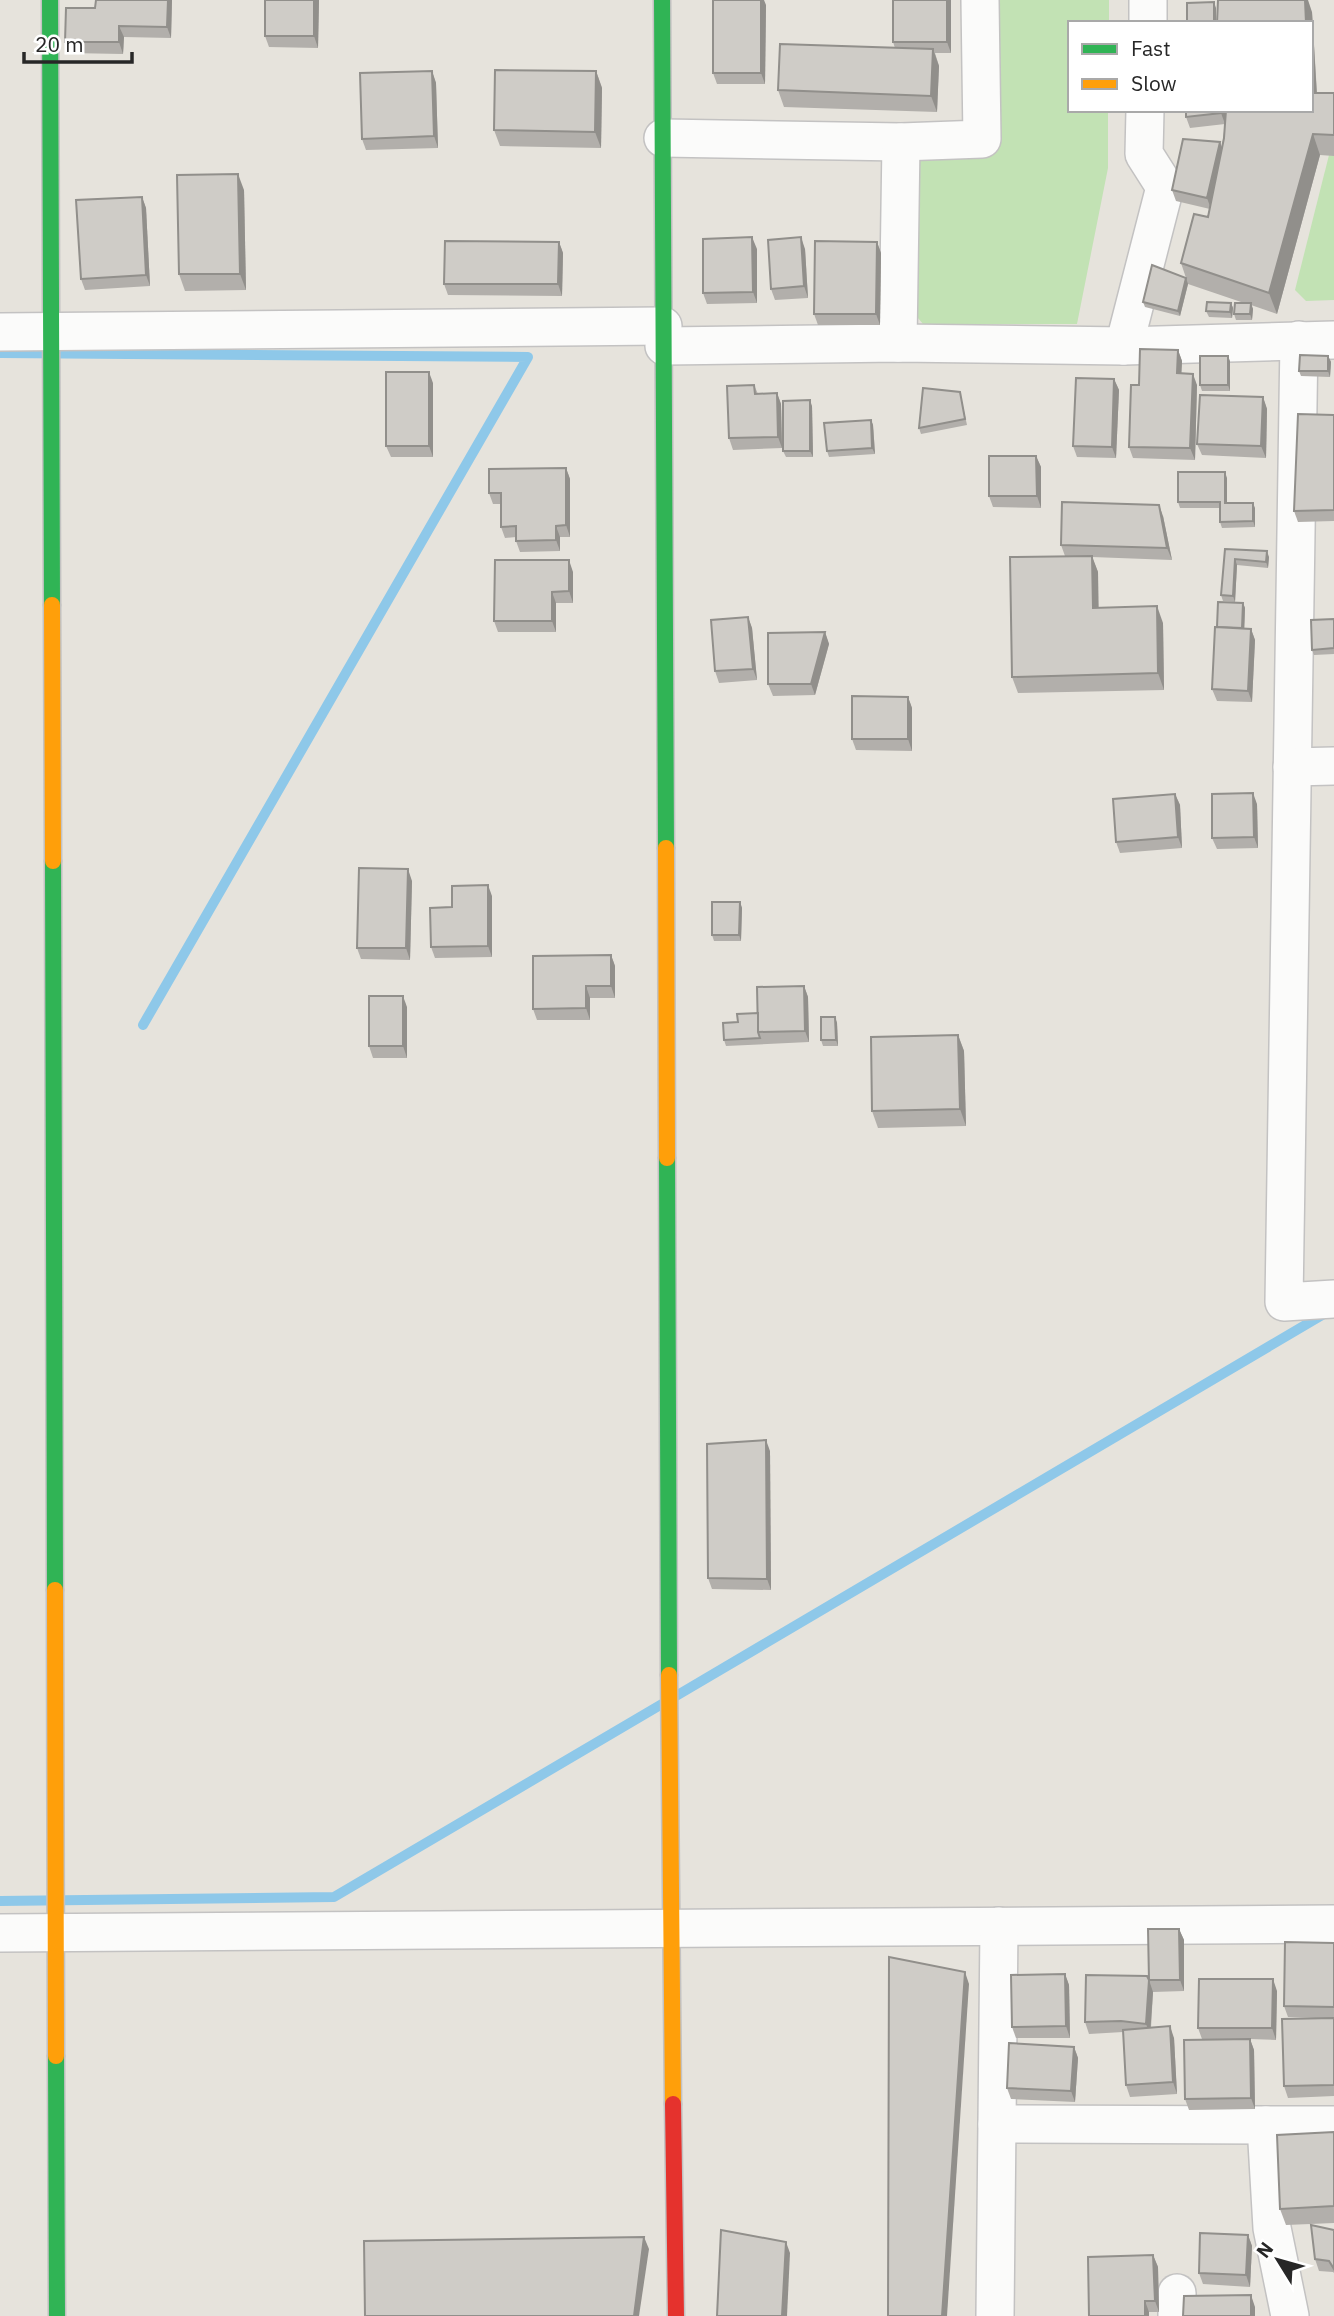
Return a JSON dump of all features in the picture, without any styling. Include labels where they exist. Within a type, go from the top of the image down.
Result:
[{"type":"street","points":[[50,0],[57,2316]]},
{"type":"street","points":[[662,0],[670,1928],[676,2316]]},
{"type":"street","points":[[663,138],[901,142],[982,139],[980,0]]},
{"type":"street","points":[[1148,0],[1148,21]]},
{"type":"street","points":[[1124,346],[1165,187],[1144,154],[1145,112]]},
{"type":"street","points":[[898,343],[901,142]]},
{"type":"street","points":[[0,332],[664,336],[1124,346],[1317,340],[1292,767],[1284,1301],[1334,1299]]},
{"type":"street","points":[[1292,767],[1334,766]]},
{"type":"street","points":[[0,1933],[1334,1924]]},
{"type":"street","points":[[995,2316],[999,1926]]},
{"type":"street","points":[[997,2124],[1334,2124]]},
{"type":"street","points":[[1266,2125],[1272,2228],[1290,2316]]},
{"type":"green space","points":[[998,0],[1109,0],[1109,21],[1068,21],[1068,112],[1108,112],[1108,168],[1077,324],[923,324],[913,312],[914,170],[925,155],[990,154]]},
{"type":"green space","points":[[1329,155],[1334,156],[1334,300],[1306,301],[1295,290]]},
{"type":"building","points":[[96,0],[168,0],[167,27],[119,26],[119,42],[65,42],[66,8],[95,8]]},
{"type":"building","points":[[265,0],[314,0],[314,36],[265,36]]},
{"type":"building","points":[[713,0],[761,0],[761,73],[713,73]]},
{"type":"building","points":[[893,0],[947,0],[947,42],[893,42]]},
{"type":"building","points":[[1218,0],[1305,0],[1306,21],[1217,21]]},
{"type":"building","points":[[1214,2],[1214,21],[1187,21],[1187,3]]},
{"type":"building","points":[[780,44],[933,49],[931,96],[778,90]]},
{"type":"building","points":[[495,70],[596,71],[595,132],[494,130]]},
{"type":"building","points":[[432,71],[434,136],[362,139],[360,73]]},
{"type":"building","points":[[1313,93],[1334,93],[1334,135],[1313,134],[1269,293],[1181,263],[1194,214],[1208,217],[1224,138],[1226,112],[1313,112]]},
{"type":"building","points":[[1186,112],[1221,112],[1221,113],[1186,117]]},
{"type":"building","points":[[1183,139],[1220,142],[1207,198],[1172,190]]},
{"type":"building","points":[[238,174],[240,274],[179,274],[177,175]]},
{"type":"building","points":[[142,197],[146,275],[81,279],[76,200]]},
{"type":"building","points":[[752,237],[753,292],[703,293],[703,239]]},
{"type":"building","points":[[801,237],[804,286],[771,289],[768,240]]},
{"type":"building","points":[[445,241],[559,242],[558,284],[444,284]]},
{"type":"building","points":[[815,241],[877,242],[876,314],[814,314]]},
{"type":"building","points":[[1152,265],[1186,278],[1178,311],[1143,302]]},
{"type":"building","points":[[1207,302],[1231,303],[1230,312],[1206,311]]},
{"type":"building","points":[[1235,303],[1251,303],[1250,314],[1234,314]]},
{"type":"building","points":[[1140,349],[1178,350],[1177,373],[1193,374],[1190,448],[1129,447],[1131,385],[1139,385]]},
{"type":"building","points":[[1300,355],[1328,356],[1328,371],[1299,371]]},
{"type":"building","points":[[1200,356],[1228,356],[1228,385],[1200,385]]},
{"type":"building","points":[[386,372],[429,372],[429,446],[386,446]]},
{"type":"building","points":[[1076,378],[1114,379],[1112,447],[1073,446]]},
{"type":"building","points":[[754,385],[755,394],[777,393],[778,437],[729,438],[727,386]]},
{"type":"building","points":[[923,388],[960,392],[965,419],[919,428]]},
{"type":"building","points":[[1200,395],[1263,397],[1261,446],[1197,444]]},
{"type":"building","points":[[810,400],[810,451],[783,451],[783,401]]},
{"type":"building","points":[[1298,414],[1334,415],[1334,510],[1294,511]]},
{"type":"building","points":[[871,420],[872,448],[827,451],[824,423]]},
{"type":"building","points":[[989,456],[1036,456],[1037,496],[989,496]]},
{"type":"building","points":[[566,468],[566,525],[556,526],[556,540],[516,541],[516,526],[501,527],[501,493],[489,493],[489,469]]},
{"type":"building","points":[[1178,472],[1225,472],[1225,503],[1253,503],[1253,521],[1220,522],[1220,502],[1178,502]]},
{"type":"building","points":[[1062,502],[1159,505],[1167,548],[1061,545]]},
{"type":"building","points":[[1225,549],[1267,551],[1266,562],[1235,559],[1233,596],[1221,595]]},
{"type":"building","points":[[1092,556],[1093,608],[1157,606],[1158,673],[1012,677],[1010,557]]},
{"type":"building","points":[[495,560],[569,560],[569,591],[552,592],[552,621],[494,621]]},
{"type":"building","points":[[1218,602],[1243,603],[1242,628],[1217,627]]},
{"type":"building","points":[[748,617],[753,669],[715,671],[711,620]]},
{"type":"building","points":[[1334,619],[1334,648],[1312,650],[1311,620]]},
{"type":"building","points":[[1215,627],[1251,629],[1248,691],[1212,689]]},
{"type":"building","points":[[825,632],[811,684],[768,684],[768,633]]},
{"type":"building","points":[[852,696],[908,697],[908,739],[852,739]]},
{"type":"building","points":[[1253,793],[1254,837],[1212,838],[1212,794]]},
{"type":"building","points":[[1175,794],[1178,837],[1116,842],[1113,799]]},
{"type":"building","points":[[359,868],[408,869],[406,948],[357,948]]},
{"type":"building","points":[[488,885],[488,946],[431,947],[430,908],[452,907],[452,886]]},
{"type":"building","points":[[712,902],[740,902],[739,935],[712,935]]},
{"type":"building","points":[[611,955],[611,986],[586,986],[586,1008],[533,1009],[533,956]]},
{"type":"building","points":[[804,986],[805,1031],[758,1032],[757,987]]},
{"type":"building","points":[[369,996],[403,996],[403,1046],[369,1046]]},
{"type":"building","points":[[758,1013],[760,1038],[724,1040],[723,1023],[738,1022],[737,1014]]},
{"type":"building","points":[[821,1017],[835,1017],[836,1040],[821,1040]]},
{"type":"building","points":[[958,1035],[960,1109],[872,1111],[871,1037]]},
{"type":"building","points":[[766,1440],[767,1579],[708,1578],[707,1444]]},
{"type":"building","points":[[1148,1929],[1179,1929],[1180,1980],[1149,1980]]},
{"type":"building","points":[[1285,1942],[1334,1943],[1334,2007],[1284,2006]]},
{"type":"building","points":[[889,1957],[965,1972],[942,2316],[888,2316]]},
{"type":"building","points":[[1065,1974],[1066,2026],[1012,2027],[1011,1975]]},
{"type":"building","points":[[1086,1975],[1147,1976],[1146,2024],[1121,2021],[1085,2022]]},
{"type":"building","points":[[1199,1979],[1273,1979],[1272,2028],[1198,2028]]},
{"type":"building","points":[[1334,2018],[1334,2085],[1284,2086],[1282,2019]]},
{"type":"building","points":[[1170,2026],[1173,2082],[1126,2085],[1123,2030]]},
{"type":"building","points":[[1250,2039],[1251,2098],[1185,2099],[1184,2040]]},
{"type":"building","points":[[1009,2043],[1074,2047],[1071,2091],[1007,2088]]},
{"type":"building","points":[[1334,2132],[1334,2206],[1280,2209],[1277,2135]]},
{"type":"building","points":[[1311,2225],[1334,2230],[1334,2269],[1329,2261],[1315,2259]]},
{"type":"building","points":[[721,2230],[786,2242],[782,2316],[717,2316]]},
{"type":"building","points":[[1200,2233],[1248,2235],[1246,2275],[1199,2273]]},
{"type":"building","points":[[644,2237],[634,2316],[365,2316],[364,2241]]},
{"type":"building","points":[[1153,2255],[1155,2301],[1145,2301],[1145,2316],[1089,2316],[1088,2257]]},
{"type":"building","points":[[1251,2295],[1251,2316],[1183,2316],[1184,2296]]},
{"type":"waterway","points":[[0,353],[528,357],[143,1025]]},
{"type":"waterway","points":[[676,1696],[1329,1311]]},
{"type":"waterway","points":[[0,1901],[334,1897],[662,1704]]},
{"type":"traffic: fast","points":[[50,0],[52,605]]},
{"type":"traffic: fast","points":[[662,0],[666,848]]},
{"type":"traffic: fast","points":[[53,861],[55,1590]]},
{"type":"traffic: fast","points":[[667,1158],[669,1675]]},
{"type":"traffic: fast","points":[[56,2056],[57,2316]]},
{"type":"traffic: slow","points":[[52,605],[53,861]]},
{"type":"traffic: slow","points":[[666,848],[667,1158]]},
{"type":"traffic: slow","points":[[55,1590],[56,2056]]},
{"type":"traffic: slow","points":[[669,1675],[673,2104]]},
{"type":"traffic: jam","points":[[673,2104],[676,2316]]}]
